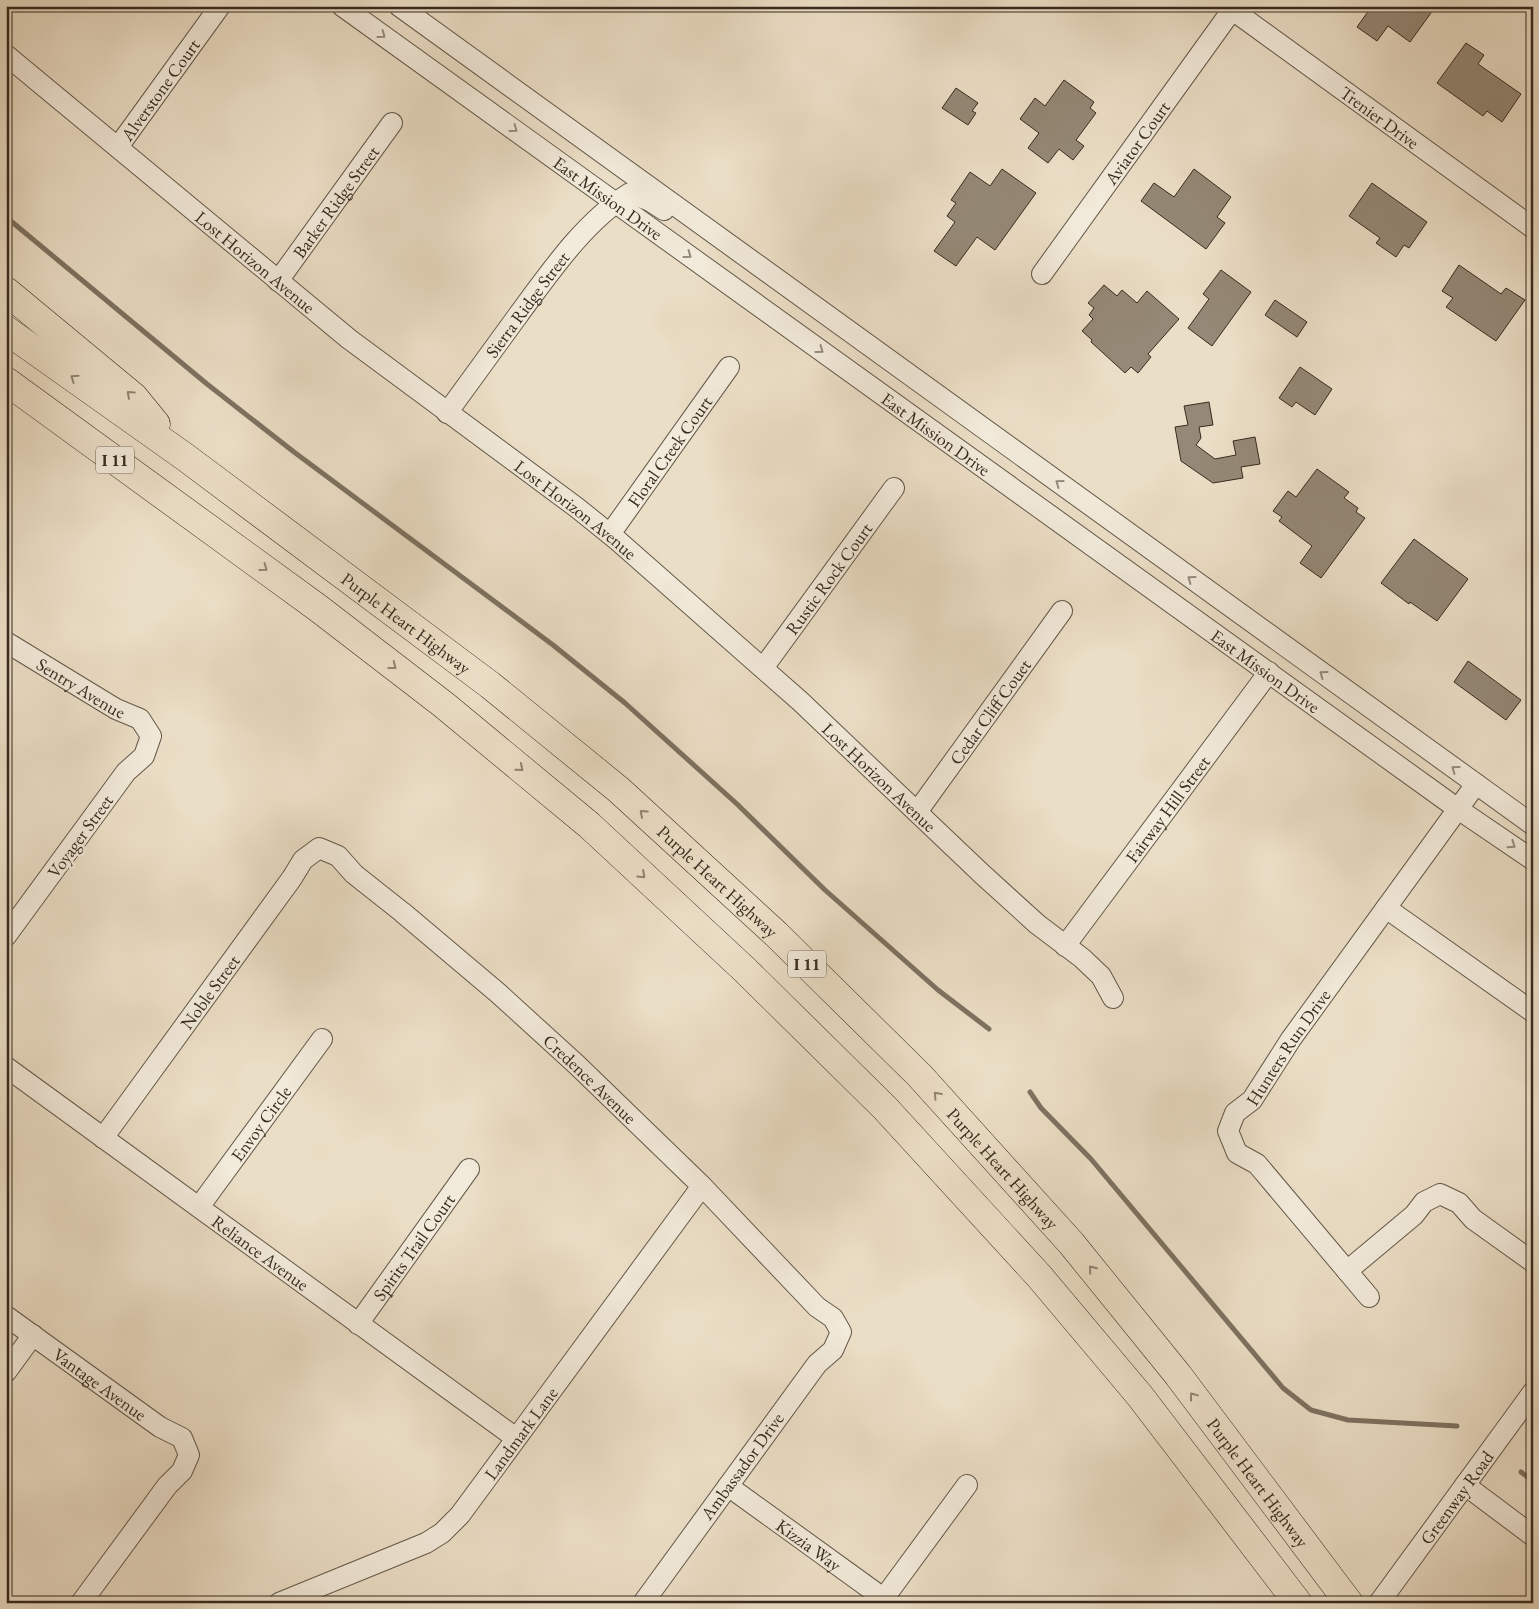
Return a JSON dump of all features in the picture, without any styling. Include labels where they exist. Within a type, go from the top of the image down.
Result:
[{"type":"highway","points":[[6,291],[134,397],[185,457]]},
{"type":"highway","name":"Purple Heart Highway","points":[[6,330],[185,457],[497,691],[619,790],[776,934],[920,1076],[1071,1243],[1178,1375],[1349,1603]]},
{"type":"highway","name":"I 11","points":[[6,381],[225,539],[444,705],[574,812],[751,976],[885,1108],[1039,1276],[1140,1396],[1298,1603]]},
{"type":"highway","points":[[6,401],[225,539]]},
{"type":"street","name":"Alverstone Court","points":[[118,148],[220,6]]},
{"type":"street","name":"East Mission Drive","points":[[342,6],[1533,860]]},
{"type":"street","name":"East Mission Drive","points":[[399,6],[1533,824]]},
{"type":"street","name":"Trenier Drive","points":[[1230,8],[1533,228]]},
{"type":"street","name":"Aviator Court","points":[[1042,274],[1230,8]]},
{"type":"street","name":"Lost Horizon Avenue","points":[[6,55],[349,339],[610,534],[800,701],[1037,924],[1082,958],[1101,976],[1114,998]]},
{"type":"street","name":"Barker Ridge Street","points":[[278,281],[392,123]]},
{"type":"street","points":[[616,202],[630,193],[650,201],[767,284],[807,300]]},
{"type":"street","name":"Sierra Ridge Street","points":[[447,413],[548,275],[579,238],[616,202]]},
{"type":"street","name":"Floral Creek Court","points":[[610,534],[729,367]]},
{"type":"street","name":"Rustic Rock Court","points":[[763,668],[894,488]]},
{"type":"street","name":"Cedar Cliff Couet","points":[[916,812],[1062,611]]},
{"type":"street","name":"Sentry Avenue","points":[[6,642],[116,709],[140,719],[151,736]]},
{"type":"street","name":"Fairway Hill Street","points":[[1065,946],[1269,672]]},
{"type":"street","name":"Voyager Street","points":[[6,936],[126,772],[144,756],[151,736]]},
{"type":"street","name":"Hunters Run Drive","points":[[1369,1297],[1257,1164],[1237,1153],[1228,1132],[1235,1113],[1252,1100],[1291,1039],[1476,784]]},
{"type":"street","name":"Noble Street","points":[[103,1138],[303,860],[319,848]]},
{"type":"street","name":"Credence Avenue","points":[[319,848],[338,856],[354,874],[402,912],[498,994],[577,1065],[702,1186],[817,1307],[833,1318],[841,1332]]},
{"type":"street","points":[[1386,908],[1533,1012]]},
{"type":"street","name":"Envoy Circle","points":[[199,1208],[322,1039]]},
{"type":"street","name":"Reliance Avenue","points":[[6,1067],[516,1438]]},
{"type":"street","name":"Spirits Trail Court","points":[[358,1324],[469,1169]]},
{"type":"street","name":"Landmark Lane","points":[[278,1603],[418,1547],[442,1533],[460,1515],[702,1186]]},
{"type":"street","points":[[1346,1271],[1414,1215],[1424,1202],[1440,1194],[1458,1203],[1473,1219],[1533,1262]]},
{"type":"street","name":"Vantage Avenue","points":[[6,1316],[160,1427],[182,1438],[189,1455],[182,1471],[167,1486],[90,1600]]},
{"type":"street","name":"Ambassador Drive","points":[[643,1603],[817,1364],[834,1350],[841,1332]]},
{"type":"street","points":[[6,1372],[33,1335]]},
{"type":"street","name":"Greenway Road","points":[[1379,1603],[1533,1392]]},
{"type":"street","points":[[887,1601],[967,1485]]},
{"type":"street","points":[[1465,1485],[1533,1536]]},
{"type":"street","name":"Kizzia Way","points":[[728,1486],[887,1601]]},
{"type":"building","points":[[1372,6],[1436,6],[1410,42],[1388,26],[1377,41],[1357,27]]},
{"type":"building","points":[[1466,43],[1484,55],[1478,64],[1521,94],[1502,122],[1487,111],[1483,116],[1437,83]]},
{"type":"building","points":[[1064,80],[1094,102],[1090,108],[1096,113],[1076,140],[1084,146],[1073,160],[1059,149],[1048,163],[1028,148],[1039,133],[1020,119],[1035,98],[1045,106]]},
{"type":"building","points":[[956,88],[978,103],[972,111],[976,113],[968,125],[942,108]]},
{"type":"building","points":[[1002,169],[1036,193],[995,250],[977,237],[956,266],[934,251],[955,222],[947,216],[956,203],[951,200],[970,172],[990,186]]},
{"type":"building","points":[[1194,169],[1231,197],[1217,217],[1225,223],[1206,249],[1141,201],[1154,183],[1174,197]]},
{"type":"building","points":[[1372,183],[1427,222],[1409,248],[1404,245],[1396,257],[1376,243],[1380,238],[1349,216]]},
{"type":"building","points":[[1459,265],[1501,294],[1506,288],[1525,300],[1496,341],[1446,307],[1453,298],[1442,291]]},
{"type":"building","points":[[1221,270],[1251,292],[1212,346],[1188,328],[1209,299],[1203,294]]},
{"type":"building","points":[[1104,285],[1117,296],[1122,290],[1137,303],[1147,291],[1179,319],[1148,354],[1151,357],[1138,373],[1131,367],[1125,373],[1091,342],[1092,340],[1082,331],[1093,319],[1089,315],[1094,308],[1088,303]]},
{"type":"building","points":[[1275,300],[1307,322],[1297,337],[1265,315]]},
{"type":"building","points":[[1300,367],[1332,389],[1315,415],[1296,402],[1292,407],[1279,398]]},
{"type":"building","points":[[1209,402],[1213,425],[1199,427],[1201,438],[1196,445],[1215,459],[1236,455],[1233,441],[1255,437],[1260,464],[1241,467],[1243,478],[1213,483],[1181,461],[1175,427],[1188,425],[1184,406]]},
{"type":"building","points":[[1317,469],[1349,492],[1344,498],[1358,508],[1356,512],[1365,518],[1321,578],[1300,563],[1312,546],[1279,521],[1282,517],[1273,511],[1288,491],[1296,497]]},
{"type":"building","points":[[1414,539],[1468,579],[1437,621],[1410,602],[1409,604],[1381,583]]},
{"type":"building","points":[[1468,661],[1521,700],[1506,720],[1454,682]]},
{"type":"waterway","points":[[6,217],[207,384],[294,452],[553,645],[625,703],[737,804],[825,890],[938,990],[989,1029]]},
{"type":"waterway","points":[[1030,1092],[1041,1108],[1091,1159],[1283,1388],[1311,1410],[1348,1420],[1457,1426]]},
{"type":"waterway","points":[[1521,1472],[1533,1481]]}]
